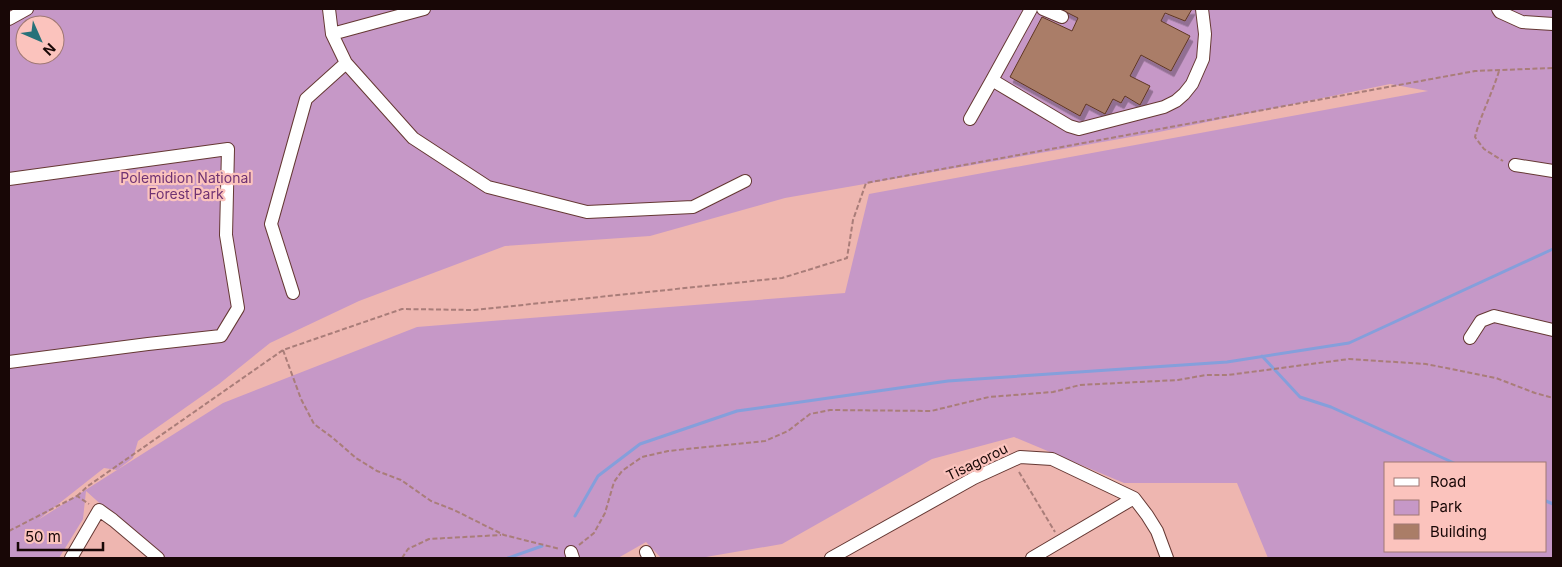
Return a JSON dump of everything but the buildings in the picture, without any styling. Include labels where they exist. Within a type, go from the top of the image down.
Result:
[{"type":"street","points":[[9,18],[27,9]]},
{"type":"street","points":[[330,9],[332,34],[346,63],[413,138],[488,186],[587,212],[693,207],[745,181]]},
{"type":"street","points":[[332,34],[424,9]]},
{"type":"street","points":[[970,119],[1031,9]]},
{"type":"street","points":[[1043,9],[1062,17]]},
{"type":"street","points":[[992,80],[1069,126],[1078,129],[1164,107],[1176,101],[1184,94],[1192,84],[1203,59],[1205,34],[1202,9]]},
{"type":"street","points":[[1498,9],[1500,12],[1522,22],[1553,24]]},
{"type":"street","points":[[292,292],[271,224],[306,99],[346,63]]},
{"type":"street","points":[[9,179],[228,149],[226,235],[238,308],[221,336],[9,362]]},
{"type":"street","points":[[1515,165],[1553,171]]},
{"type":"street","points":[[1470,338],[1481,321],[1494,316],[1553,330]]},
{"type":"street","name":"Tisagorou","points":[[831,558],[974,478],[1020,457],[1052,459],[1134,498],[1157,531],[1167,558]]},
{"type":"street","points":[[1032,558],[1134,498]]},
{"type":"street","points":[[71,558],[99,510],[158,558]]},
{"type":"path","points":[[9,531],[77,496],[88,486],[282,350],[402,309],[474,310],[782,278],[847,258],[853,220],[866,183],[1475,71],[1553,68]]},
{"type":"path","points":[[1499,70],[1494,87],[1483,110],[1476,138],[1484,149],[1499,159],[1515,165]]},
{"type":"path","points":[[282,350],[301,399],[314,424],[334,438],[356,458],[377,471],[401,480],[431,501],[454,510],[504,535],[572,555],[594,533],[605,513],[614,482],[618,476],[642,457],[668,451],[765,442],[788,430],[810,414],[830,410],[931,411],[989,397],[1052,392],[1080,385],[1178,380],[1206,375],[1228,375],[1268,368],[1349,359],[1426,364],[1496,378],[1553,398]]},
{"type":"path","points":[[1012,461],[1061,542]]},
{"type":"path","points":[[77,496],[99,510]]},
{"type":"path","points":[[402,558],[408,549],[429,539],[504,535]]},
{"type":"green space","name":"Polemidion National Forest Park","points":[[9,9],[1553,9],[1553,558],[1268,558],[1237,483],[1124,483],[1014,437],[932,459],[782,544],[700,558],[661,558],[646,542],[618,558],[161,558],[86,491],[83,519],[59,558],[9,558]],"holes":[[[1390,84],[1428,91],[869,194],[845,293],[417,327],[223,403],[38,520],[104,468],[117,470],[133,458],[138,441],[219,384],[270,343],[359,301],[505,246],[650,236],[785,198],[1159,132]]]},
{"type":"waterway","points":[[575,516],[598,476],[640,444],[737,411],[948,381],[1227,362],[1349,343],[1553,249]]},
{"type":"waterway","points":[[1262,356],[1300,397],[1331,407],[1452,462]]},
{"type":"waterway","points":[[1547,501],[1553,504]]},
{"type":"waterway","points":[[508,558],[542,546]]}]
